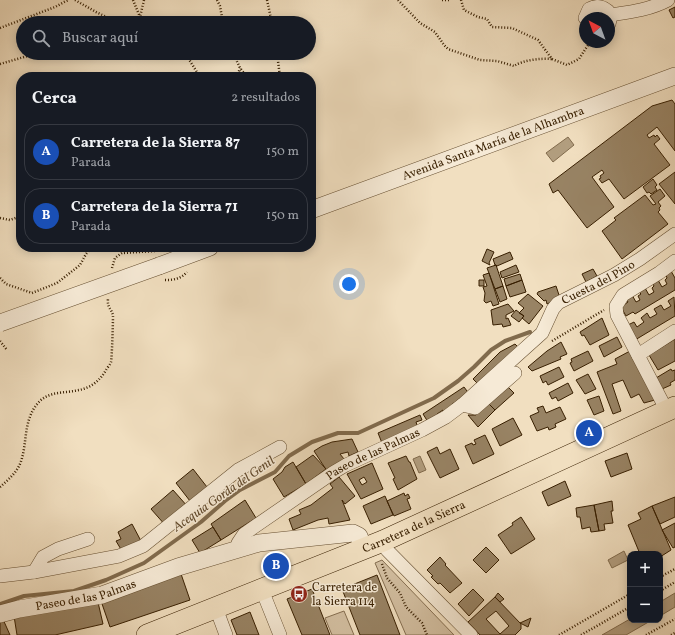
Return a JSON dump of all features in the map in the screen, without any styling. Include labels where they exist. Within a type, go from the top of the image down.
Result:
[{"type":"main road","name":"Carretera de la Sierra","points":[[148,635],[171,631],[216,608],[376,549],[671,409]]},
{"type":"street","points":[[615,17],[659,5],[668,0]]},
{"type":"street","points":[[588,12],[589,9],[596,6],[604,7],[606,12]]},
{"type":"street","name":"Avenida Santa María de la Alhambra","points":[[316,208],[675,76]]},
{"type":"street","name":"Cuesta del Pino","points":[[462,405],[542,333],[552,309],[558,303],[614,275],[640,259],[675,234]]},
{"type":"street","points":[[0,323],[159,258],[187,252]]},
{"type":"street","points":[[671,409],[638,355],[617,315],[616,306],[623,295],[659,273],[675,261]]},
{"type":"street","points":[[638,355],[675,331]]},
{"type":"street","points":[[462,405],[475,408],[515,373]]},
{"type":"street","name":"Paseo de las Palmas","points":[[238,548],[238,543],[244,534],[334,472],[422,430],[446,417],[462,405]]},
{"type":"street","points":[[0,576],[34,572],[118,556],[143,546],[238,470],[280,447]]},
{"type":"street","name":"Paseo de las Palmas","points":[[0,614],[19,608],[102,595],[178,567],[259,543],[353,533],[376,549]]},
{"type":"street","points":[[34,572],[43,557],[58,549],[88,539]]},
{"type":"street","points":[[376,549],[387,550],[471,635]]},
{"type":"street","points":[[262,590],[280,635]]},
{"type":"street","points":[[216,608],[226,635]]},
{"type":"path","points":[[31,16],[55,7],[68,0]]},
{"type":"path","points":[[75,0],[104,16]]},
{"type":"path","points":[[133,0],[140,16]]},
{"type":"path","points":[[140,16],[144,0]]},
{"type":"path","points":[[217,0],[222,16]]},
{"type":"path","points":[[267,0],[270,16]]},
{"type":"path","points":[[398,0],[420,23],[435,32],[448,49],[480,60],[497,61],[514,66],[519,63],[541,58],[552,59],[567,65],[579,59],[586,48]]},
{"type":"path","points":[[442,0],[451,0]]},
{"type":"path","points":[[461,0],[464,10],[478,17],[487,19],[492,27],[512,28],[538,40],[552,59]]},
{"type":"path","points":[[0,28],[16,22]]},
{"type":"path","points":[[0,64],[16,59]]},
{"type":"path","points":[[189,60],[197,72]]},
{"type":"path","points":[[236,60],[243,72]]},
{"type":"path","points":[[277,60],[279,72]]},
{"type":"path","points":[[239,72],[240,68]]},
{"type":"path","points":[[0,218],[10,220],[16,218]]},
{"type":"path","points":[[0,278],[6,284],[32,293],[57,283],[80,265],[88,252]]},
{"type":"path","points":[[110,272],[115,258],[122,253],[132,252]]},
{"type":"path","points":[[145,252],[159,258]]},
{"type":"path","points":[[0,487],[14,475],[22,460],[30,416],[38,402],[50,395],[82,390],[94,385],[103,375],[111,362],[113,315],[108,306],[109,295]]},
{"type":"path","points":[[550,343],[607,309]]},
{"type":"path","points":[[0,341],[7,350]]},
{"type":"path","points":[[376,549],[387,578],[400,593],[406,607],[422,623],[427,635]]},
{"type":"path","points":[[663,575],[675,569]]},
{"type":"path","points":[[663,588],[675,582]]},
{"type":"path","points":[[559,635],[627,596]]},
{"type":"path","points":[[581,635],[627,609]]},
{"type":"path","points":[[646,635],[675,618]]},
{"type":"path","points":[[671,635],[675,633]]},
{"type":"shaded area","points":[[568,137],[574,145],[553,162],[546,153]]},
{"type":"shaded area","points":[[420,456],[426,470],[419,473],[413,459]]},
{"type":"shaded area","points":[[624,551],[627,558],[627,560],[612,568],[608,560]]},
{"type":"shaded area","points":[[382,560],[454,635],[406,635],[375,563]]},
{"type":"shaded area","points":[[675,593],[675,607],[663,614],[663,600]]},
{"type":"shaded area","points":[[344,611],[354,635],[332,635],[325,618]]},
{"type":"shaded area","points":[[627,621],[627,623],[647,623],[626,635],[602,635]]},
{"type":"building","points":[[675,7],[675,17],[673,18],[669,10]]},
{"type":"building","points":[[672,100],[675,104],[675,151],[657,127],[647,135],[649,138],[657,135],[660,139],[654,144],[670,165],[624,199],[609,179],[602,183],[599,179],[604,173],[602,170],[592,177],[614,207],[587,228],[558,190],[553,193],[549,184],[652,106]]},
{"type":"building","points":[[675,172],[675,204],[659,184]]},
{"type":"building","points":[[653,179],[657,185],[655,187],[657,190],[651,194],[649,192],[647,193],[643,187]]},
{"type":"building","points":[[660,189],[665,196],[658,202],[661,206],[658,212],[668,224],[622,259],[602,231],[616,220],[614,218],[645,195],[653,205],[656,204],[650,196]]},
{"type":"building","points":[[487,249],[494,252],[489,263],[490,265],[482,261]]},
{"type":"building","points":[[510,252],[513,259],[497,266],[495,265],[493,259]]},
{"type":"building","points":[[496,265],[503,286],[495,289],[487,268]]},
{"type":"building","points":[[516,265],[519,272],[502,278],[500,272]]},
{"type":"building","points":[[593,269],[597,276],[586,282],[582,274]]},
{"type":"building","points":[[671,271],[675,278],[675,290],[635,314],[633,312],[626,316],[621,307],[628,302],[626,299],[632,295],[636,302],[640,300],[638,296],[641,294],[639,292],[645,288],[649,295],[654,292],[652,288],[654,286],[653,284],[658,280],[662,287],[667,284],[665,280],[667,278],[666,275]]},
{"type":"building","points":[[489,273],[499,304],[493,306],[491,301],[486,303],[484,301],[485,293],[483,287],[487,286],[483,275]]},
{"type":"building","points":[[520,274],[522,280],[506,286],[504,279]]},
{"type":"building","points":[[479,280],[484,280],[484,286],[479,286]]},
{"type":"building","points":[[522,280],[526,292],[510,297],[506,286]]},
{"type":"building","points":[[503,286],[507,299],[500,302],[495,289]]},
{"type":"building","points":[[556,286],[560,298],[547,304],[546,300],[544,301],[537,294],[538,292]]},
{"type":"building","points":[[528,294],[543,306],[529,324],[522,318],[524,316],[519,313],[524,308],[518,303]]},
{"type":"building","points":[[674,297],[675,316],[635,340],[628,325],[634,322],[637,327],[644,322],[641,318],[647,313],[650,318],[657,314],[654,309],[661,305],[664,310],[671,306],[668,301]]},
{"type":"building","points":[[508,304],[514,311],[506,315],[506,319],[508,318],[511,325],[503,327],[502,324],[493,325],[491,310]]},
{"type":"building","points":[[516,310],[524,316],[519,322],[511,316]]},
{"type":"building","points":[[602,318],[609,335],[590,345],[584,335],[582,336],[580,332]]},
{"type":"building","points":[[617,337],[622,347],[604,357],[599,346]]},
{"type":"building","points":[[675,339],[675,361],[658,370],[649,355]]},
{"type":"building","points":[[561,342],[567,354],[560,357],[561,359],[532,371],[528,367],[547,351]]},
{"type":"building","points":[[515,344],[520,349],[479,385],[473,379],[500,352]]},
{"type":"building","points":[[588,351],[593,361],[574,371],[570,363],[572,362],[571,359]]},
{"type":"building","points":[[630,351],[655,400],[644,403],[639,394],[631,398],[623,380],[612,384],[621,411],[613,414],[597,372],[617,364],[615,359]]},
{"type":"building","points":[[559,367],[564,377],[548,385],[546,381],[543,383],[540,376]]},
{"type":"building","points":[[671,369],[672,371],[675,370],[675,380],[670,383],[671,385],[662,389],[656,378]]},
{"type":"building","points":[[588,374],[596,389],[585,394],[576,380]]},
{"type":"building","points":[[568,383],[573,393],[558,401],[556,397],[552,399],[549,393]]},
{"type":"building","points":[[507,386],[514,393],[495,410],[488,403]]},
{"type":"building","points":[[464,387],[470,395],[452,404],[454,407],[444,413],[443,410],[437,414],[438,416],[428,422],[423,414]]},
{"type":"building","points":[[599,396],[604,411],[594,415],[587,400]]},
{"type":"building","points":[[488,403],[495,410],[478,427],[468,415],[476,415]]},
{"type":"building","points":[[543,406],[546,413],[560,407],[566,419],[555,424],[556,427],[549,430],[548,427],[537,431],[530,416],[539,412],[537,408]]},
{"type":"building","points":[[420,415],[422,420],[416,422],[418,428],[382,443],[378,433]]},
{"type":"building","points":[[513,418],[522,435],[500,446],[492,429]]},
{"type":"building","points":[[485,435],[494,454],[473,464],[465,446],[472,443],[473,445],[476,444],[474,440]]},
{"type":"building","points":[[352,439],[358,452],[349,456],[348,452],[340,454],[344,459],[327,471],[314,451],[332,442]]},
{"type":"building","points":[[437,447],[440,454],[450,449],[459,469],[440,478],[427,452]]},
{"type":"building","points":[[627,453],[632,469],[611,477],[605,461]]},
{"type":"building","points":[[313,455],[326,469],[306,484],[296,467]]},
{"type":"building","points":[[406,456],[417,479],[398,490],[393,479],[395,478],[388,463]]},
{"type":"building","points":[[293,462],[306,484],[284,497],[273,479],[282,472],[285,467]]},
{"type":"building","points":[[372,463],[383,489],[361,499],[347,474]],"holes":[[[364,477],[367,482],[362,485],[359,480]]]},
{"type":"building","points":[[193,469],[207,487],[190,501],[176,483]]},
{"type":"building","points":[[339,477],[355,496],[345,504],[342,500],[350,520],[329,524],[328,518],[318,520],[293,530],[289,519],[301,514],[299,510],[311,505],[333,488],[330,484]]},
{"type":"building","points":[[565,481],[571,496],[548,506],[542,492]]},
{"type":"building","points":[[173,490],[188,507],[166,526],[151,509]]},
{"type":"building","points":[[404,493],[405,496],[408,494],[410,498],[407,499],[411,509],[394,516],[387,501]]},
{"type":"building","points":[[385,496],[393,515],[371,524],[363,506]]},
{"type":"building","points":[[675,497],[675,517],[660,524],[652,506]]},
{"type":"building","points":[[245,500],[256,518],[221,540],[211,524]]},
{"type":"building","points":[[612,501],[613,511],[611,511],[613,523],[604,524],[605,530],[599,531],[594,505]]},
{"type":"building","points":[[594,505],[599,531],[591,532],[590,527],[582,529],[580,517],[577,517],[576,508]]},
{"type":"building","points":[[652,506],[671,550],[663,555],[663,551],[639,551],[628,525],[641,519],[638,513]]},
{"type":"building","points":[[521,517],[535,539],[511,554],[498,535],[513,525],[512,523]]},
{"type":"building","points":[[675,523],[675,547],[673,548],[662,530]]},
{"type":"building","points":[[132,524],[141,541],[122,551],[116,541],[121,539],[118,532]]},
{"type":"building","points":[[213,527],[221,540],[200,553],[192,540]]},
{"type":"building","points":[[486,547],[499,560],[486,573],[473,560]]},
{"type":"building","points":[[440,557],[446,564],[445,565],[462,583],[450,593],[440,583],[438,584],[431,577],[433,576],[427,570]]},
{"type":"building","points":[[180,571],[190,600],[110,627],[100,598]]},
{"type":"building","points":[[377,575],[400,635],[360,635],[342,589]]},
{"type":"building","points":[[312,589],[330,635],[302,635],[287,599]]},
{"type":"building","points":[[473,589],[484,600],[469,616],[458,604]]},
{"type":"building","points":[[498,593],[504,599],[500,602],[495,597]]},
{"type":"building","points":[[495,597],[521,624],[521,629],[515,635],[480,635],[468,622]],"holes":[[[496,611],[509,626],[500,634],[486,619]]]},
{"type":"building","points":[[97,598],[103,624],[55,635],[17,635],[14,616]]},
{"type":"building","points":[[250,612],[259,635],[237,635],[231,620]]},
{"type":"building","points":[[2,617],[10,635],[0,635],[0,618]]},
{"type":"building","points":[[531,618],[528,627],[520,623]]},
{"type":"waterway","name":"Acequia Gorda del Genil","points":[[0,604],[24,596],[74,591],[106,580],[144,563],[201,522],[240,490],[275,472],[289,456],[312,442],[338,433],[358,433],[434,398],[458,381],[491,350],[505,341],[530,332]]},
{"type":"place","name":"Carretera de la Sierra 87","points":[[589,433]]},
{"type":"place","name":"Carretera de la Sierra 71","points":[[276,566]]},
{"type":"place","name":"Carretera de la Sierra 114","points":[[299,594]]}]
